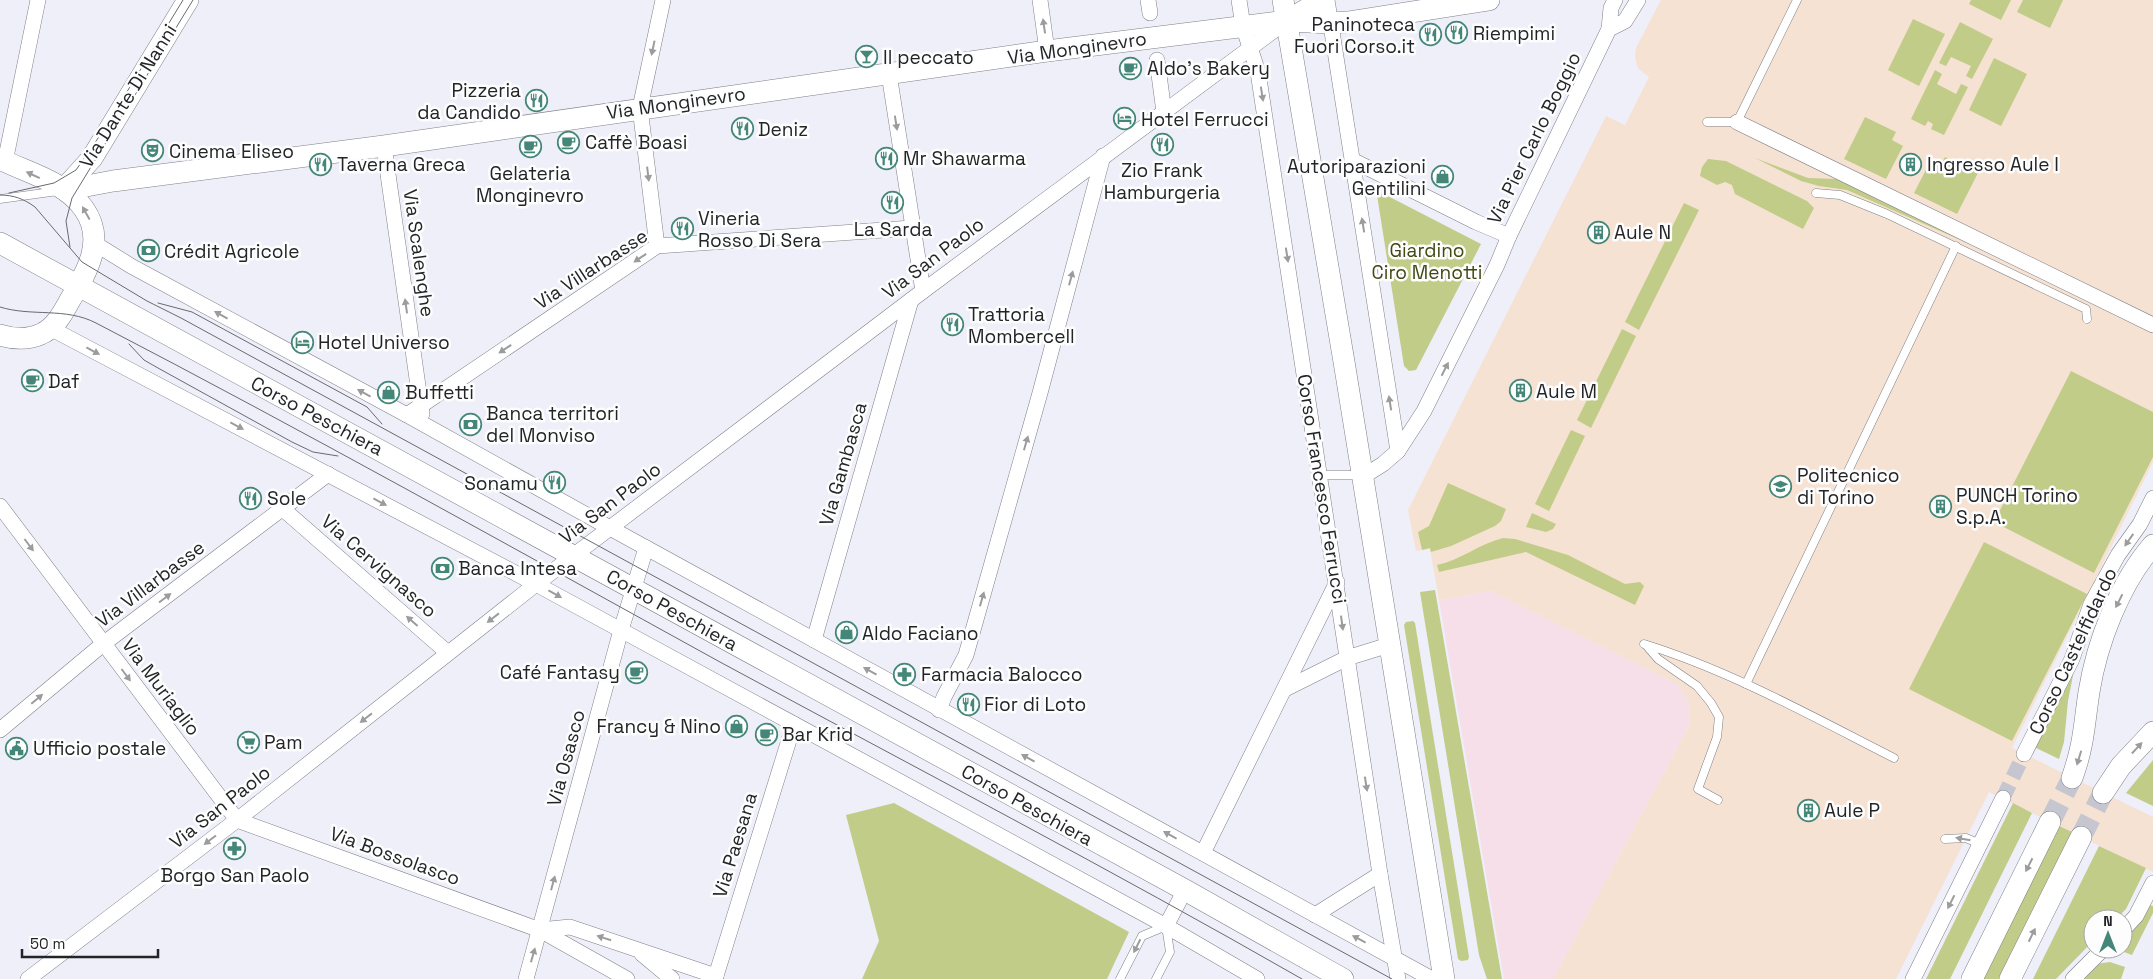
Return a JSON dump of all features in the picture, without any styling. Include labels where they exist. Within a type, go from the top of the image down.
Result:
[{"type":"main road","name":"Via Dante Di Nanni","points":[[64,190],[92,158],[188,0]]},
{"type":"main road","points":[[1283,0],[1364,476],[1389,645],[1444,979]]},
{"type":"main road","points":[[1287,21],[1322,0]]},
{"type":"main road","name":"Via Monginevro","points":[[64,190],[113,181],[384,146],[1047,51],[1287,21],[1331,23],[1489,0]]},
{"type":"main road","points":[[0,335],[15,339],[30,338],[50,328],[58,320],[90,267],[94,243],[91,222],[85,209],[73,196],[2,160]]},
{"type":"main road","name":"Corso Peschiera","points":[[0,243],[1184,890],[1343,979]]},
{"type":"main road","name":"Corso Castelfidardo","points":[[2072,778],[2081,755],[2089,691],[2106,627],[2133,574],[2153,544]]},
{"type":"main road","points":[[2103,793],[2121,766],[2153,732]]},
{"type":"main road","points":[[1972,979],[2050,822]]},
{"type":"main road","points":[[2010,979],[2081,837]]},
{"type":"street","points":[[2,160],[38,0]]},
{"type":"street","points":[[657,246],[640,108],[663,0]]},
{"type":"street","points":[[1040,0],[1047,51]]},
{"type":"street","name":"Corso Francesco Ferrucci","points":[[1239,0],[1243,26],[1258,72],[1380,874],[1398,979]]},
{"type":"street","points":[[1327,0],[1398,451]]},
{"type":"street","points":[[1609,29],[1611,8],[1616,0]]},
{"type":"street","name":"Via Pier Carlo Boggio","points":[[1364,476],[1383,464],[1398,451],[1424,411],[1497,265],[1509,236],[1609,29],[1625,21],[1638,0]]},
{"type":"street","name":"Via San Paolo","points":[[38,977],[536,584],[917,295],[1287,21]]},
{"type":"street","points":[[1157,60],[1164,112]]},
{"type":"street","name":"Via Gambasca","points":[[814,640],[917,295],[912,228],[889,74]]},
{"type":"street","points":[[1737,122],[2153,325]]},
{"type":"street","name":"Via Scalenghe","points":[[384,146],[414,411],[425,425],[610,528]]},
{"type":"street","points":[[939,710],[966,655],[1040,393],[1103,156]]},
{"type":"street","points":[[1352,160],[1467,218],[1509,236]]},
{"type":"street","name":"Via Villarbasse","points":[[414,411],[657,246],[912,228]]},
{"type":"street","points":[[94,243],[131,266],[414,411]]},
{"type":"street","name":"Corso Peschiera","points":[[50,328],[622,630],[1166,926],[1257,979]]},
{"type":"street","name":"Via Villarbasse","points":[[0,730],[103,644],[328,474]]},
{"type":"street","name":"Corso Castelfidardo","points":[[2024,754],[2072,659],[2091,604],[2118,555],[2140,524],[2153,498]]},
{"type":"street","name":"Via Muriaglio","points":[[0,506],[237,820]]},
{"type":"street","name":"Via Cervignasco","points":[[283,508],[448,653]]},
{"type":"street","points":[[610,528],[1432,979]]},
{"type":"street","name":"Via Osasco","points":[[526,979],[646,548]]},
{"type":"street","points":[[1203,853],[1337,582]]},
{"type":"street","points":[[1285,689],[1347,658],[1389,645]]},
{"type":"street","name":"Via Paesana","points":[[716,977],[794,724]]},
{"type":"street","points":[[1913,979],[2002,798]]},
{"type":"street","name":"Via Bossolasco","points":[[237,820],[540,930],[627,979]]},
{"type":"street","points":[[1315,915],[1380,874]]},
{"type":"street","points":[[2133,919],[2153,883]]},
{"type":"street","points":[[1166,926],[1184,890]]},
{"type":"street","name":"Via Bossolasco","points":[[540,930],[570,927],[716,977]]},
{"type":"street","name":"Via Bossolasco","points":[[634,948],[672,979]]},
{"type":"street","points":[[2073,979],[2093,959]]},
{"type":"lane","points":[[1707,122],[1737,122],[1797,0]]},
{"type":"lane","points":[[0,199],[64,190]]},
{"type":"lane","points":[[1816,193],[1840,195],[1887,214],[1956,246],[2086,309],[2087,319]]},
{"type":"lane","points":[[1746,684],[1956,246]]},
{"type":"lane","points":[[1320,475],[1364,476]]},
{"type":"lane","points":[[1718,800],[1698,789],[1717,737],[1719,717],[1711,703],[1697,686],[1658,659],[1644,644],[1667,651],[1746,684],[1894,758]]},
{"type":"lane","points":[[1945,839],[1966,838],[1980,844]]},
{"type":"lane","points":[[1120,979],[1142,936],[1166,926],[1170,952],[1156,979]]},
{"type":"shaded area","name":"Politecnico di Torino","points":[[1661,0],[2153,0],[2153,462],[2012,748],[2153,817],[2153,872],[1989,792],[1896,979],[1553,979],[1690,724],[1689,703],[1677,684],[1491,591],[1439,600],[1430,549],[1416,551],[1408,510],[1606,116],[1625,125],[1649,77],[1638,68],[1635,58],[1636,48]]},
{"type":"shaded area","points":[[1491,591],[1677,684],[1689,703],[1690,724],[1553,979],[1504,979],[1439,600]]},
{"type":"green space","points":[[1971,0],[2011,0],[2001,20],[1969,4]]},
{"type":"green space","points":[[2023,0],[2063,0],[2050,28],[2017,12]]},
{"type":"green space","points":[[1913,19],[1945,34],[1919,86],[1888,70]]},
{"type":"green space","points":[[1960,22],[1993,39],[1972,79],[1966,76],[1971,66],[1951,57],[1946,66],[1939,63]]},
{"type":"green space","points":[[1994,58],[2027,74],[2001,126],[1969,110]]},
{"type":"green space","points":[[1935,70],[1942,74],[1937,84],[1956,94],[1961,84],[1968,87],[1944,135],[1931,129],[1933,124],[1928,121],[1925,126],[1911,119]]},
{"type":"green space","points":[[1865,117],[1896,132],[1892,140],[1903,146],[1886,179],[1844,159]]},
{"type":"green space","points":[[1945,157],[1978,173],[1957,214],[1914,193],[1931,160],[1941,165]]},
{"type":"green space","points":[[1755,158],[1808,178],[1837,179],[1974,246],[1847,190],[1801,181]]},
{"type":"green space","points":[[1708,159],[1726,161],[1807,201],[1814,208],[1803,229],[1735,194],[1732,185],[1725,182],[1717,185],[1700,176],[1702,167]]},
{"type":"green space","name":"Giardino Ciro Menotti","points":[[1382,193],[1481,244],[1416,370],[1409,371],[1404,366],[1377,195]]},
{"type":"green space","points":[[1684,203],[1699,210],[1639,330],[1625,322]]},
{"type":"green space","points":[[1622,329],[1636,336],[1591,428],[1577,420]]},
{"type":"green space","points":[[2071,371],[2153,412],[2153,457],[2094,573],[1994,522]]},
{"type":"green space","points":[[1571,430],[1585,436],[1549,511],[1535,504]]},
{"type":"green space","points":[[1448,483],[1506,509],[1501,521],[1495,526],[1451,546],[1431,552],[1430,548],[1422,550],[1418,532],[1429,526]]},
{"type":"green space","points":[[1532,513],[1556,524],[1553,529],[1546,532],[1526,527]]},
{"type":"green space","points":[[1503,538],[1515,539],[1568,555],[1625,584],[1640,582],[1644,586],[1635,605],[1526,552],[1439,572],[1437,565],[1454,560]]},
{"type":"green space","points":[[1984,542],[2087,594],[2012,741],[1909,689]]},
{"type":"green space","points":[[1435,590],[1502,979],[1487,979],[1479,955],[1420,592]]},
{"type":"green space","points":[[1413,621],[1415,623],[1468,960],[1461,961],[1458,959],[1404,625],[1406,622]]},
{"type":"green space","points":[[2075,665],[2068,701],[2064,742],[2059,759],[2034,747]]},
{"type":"green space","points":[[2153,760],[2153,806],[2126,793]]},
{"type":"green space","points":[[894,803],[1129,932],[1107,979],[862,979],[879,941],[846,815]]},
{"type":"green space","points":[[2013,803],[2032,813],[1950,979],[1926,979]]},
{"type":"green space","points":[[2059,826],[2072,832],[1999,979],[1983,979]]},
{"type":"green space","points":[[2099,846],[2146,868],[2126,909],[2083,909],[2083,951],[2056,979],[2033,979]]},
{"type":"green space","points":[[2149,905],[2153,906],[2153,913],[2133,953],[2133,927]]},
{"type":"green space","points":[[2110,962],[2125,967],[2121,979],[2081,979],[2096,964]]},
{"type":"tunnel","points":[[2003,798],[2024,754]]},
{"type":"tunnel","points":[[2050,822],[2072,778]]},
{"type":"tunnel","points":[[2081,837],[2103,793]]},
{"type":"tram line","points":[[9,193],[54,183],[76,170],[103,131],[183,0]]},
{"type":"tram line","points":[[70,247],[66,221],[72,198],[193,0]]},
{"type":"tram line","points":[[0,195],[19,198],[35,207],[82,262],[147,301],[1392,979]]},
{"type":"tram line","points":[[158,303],[192,312],[367,407],[382,424]]},
{"type":"tram line","points":[[0,307],[12,310],[72,315],[96,323],[331,448],[720,662],[1085,858],[1302,979]]},
{"type":"tram line","points":[[129,344],[144,360],[292,442],[313,452],[338,456]]},
{"type":"place","name":"Riempimi","points":[[1457,33]]},
{"type":"place","name":"Paninoteca Fuori Corso.it","points":[[1431,35]]},
{"type":"place","name":"Il peccato","points":[[867,57]]},
{"type":"place","name":"Aldo's Bakery","points":[[1131,68]]},
{"type":"place","name":"Pizzeria da Candido","points":[[537,101]]},
{"type":"place","name":"Hotel Ferrucci","points":[[1125,119]]},
{"type":"place","name":"Deniz","points":[[742,129]]},
{"type":"place","name":"Caffè Boasi","points":[[569,142]]},
{"type":"place","name":"Zio Frank Hamburgeria","points":[[1162,144]]},
{"type":"place","name":"Gelateria Monginevro","points":[[530,147]]},
{"type":"place","name":"Cinema Eliseo","points":[[153,151]]},
{"type":"place","name":"Mr Shawarma","points":[[887,158]]},
{"type":"place","name":"Taverna Greca","points":[[321,164]]},
{"type":"place","name":"Ingresso Aule I","points":[[1911,164]]},
{"type":"place","name":"Autoriparazioni Gentilini","points":[[1442,177]]},
{"type":"place","name":"La Sarda","points":[[893,203]]},
{"type":"place","name":"Vineria Rosso Di Sera","points":[[682,229]]},
{"type":"place","name":"Aule N","points":[[1598,232]]},
{"type":"place","name":"Crédit Agricole","points":[[148,251]]},
{"type":"place","name":"Trattoria Mombercell","points":[[952,325]]},
{"type":"place","name":"Hotel Universo","points":[[302,342]]},
{"type":"place","name":"Daf","points":[[32,381]]},
{"type":"place","name":"Aule M","points":[[1520,391]]},
{"type":"place","name":"Buffetti","points":[[389,392]]},
{"type":"place","name":"Banca territori del Monviso","points":[[470,424]]},
{"type":"place","name":"Sonamu","points":[[554,483]]},
{"type":"place","name":"Politecnico di Torino","points":[[1781,486]]},
{"type":"place","name":"Sole","points":[[251,498]]},
{"type":"place","name":"PUNCH Torino S.p.A.","points":[[1940,506]]},
{"type":"place","name":"Banca Intesa","points":[[442,568]]},
{"type":"place","name":"Aldo Faciano","points":[[846,633]]},
{"type":"place","name":"Café Fantasy","points":[[636,672]]},
{"type":"place","name":"Farmacia Balocco","points":[[905,674]]},
{"type":"place","name":"Fior di Loto","points":[[968,704]]},
{"type":"place","name":"Francy & Nino","points":[[737,726]]},
{"type":"place","name":"Bar Krid","points":[[766,734]]},
{"type":"place","name":"Pam","points":[[248,742]]},
{"type":"place","name":"Ufficio postale","points":[[17,748]]},
{"type":"place","name":"Aule P","points":[[1808,810]]},
{"type":"place","name":"Borgo San Paolo","points":[[235,849]]}]
